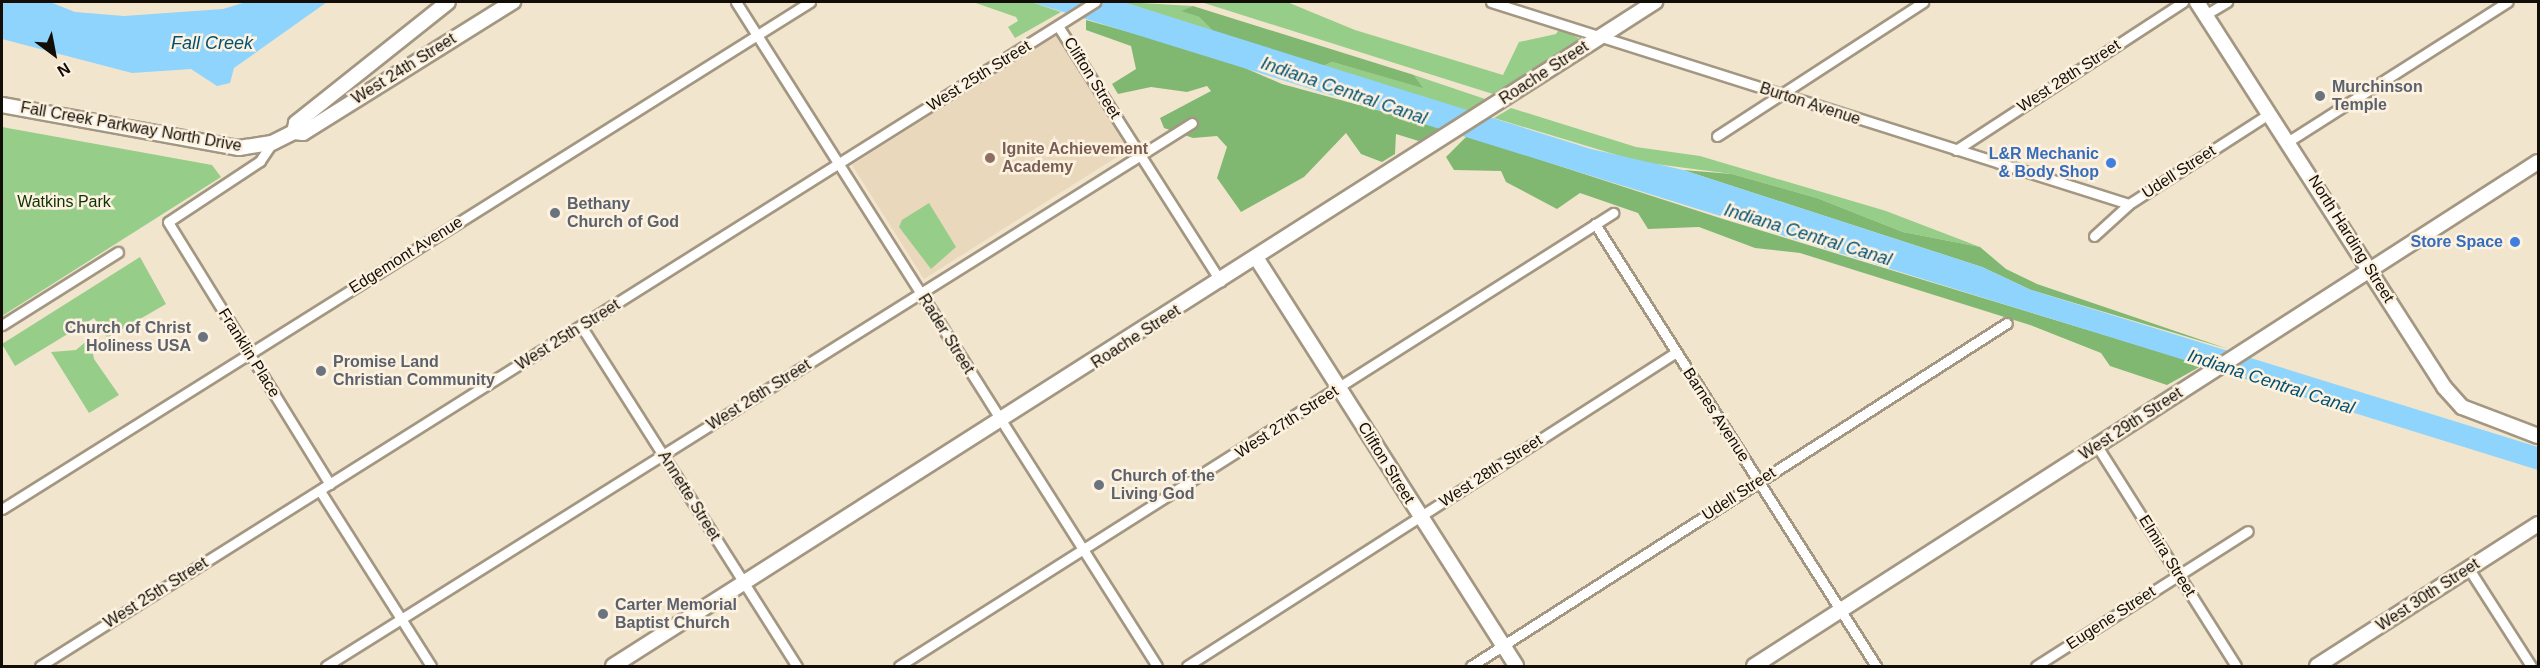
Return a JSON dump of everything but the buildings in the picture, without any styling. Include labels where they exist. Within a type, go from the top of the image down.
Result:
[{"type":"street","points":[[294,132],[296,123],[448,2]]},
{"type":"street","name":"West 24th Street","points":[[294,132],[303,133],[513,2]]},
{"type":"street","name":"Rader Street","points":[[736,2],[1157,666]]},
{"type":"street","name":"Edgemont Avenue","points":[[2,509],[810,2]]},
{"type":"street","name":"West 25th Street","points":[[40,666],[1095,2]]},
{"type":"street","name":"Burton Avenue","points":[[1491,2],[2129,204]]},
{"type":"street","name":"Roache Street","points":[[613,666],[1222,283],[1655,2]]},
{"type":"street","points":[[1717,136],[1923,2]]},
{"type":"street","name":"West 28th Street","points":[[1956,150],[2183,2]]},
{"type":"street","name":"North Harding Street","points":[[2197,2],[2462,407],[2538,436]]},
{"type":"street","points":[[2205,15],[2227,2]]},
{"type":"street","points":[[2289,141],[2507,2]]},
{"type":"street","name":"Clifton Street","points":[[1061,24],[1222,283]]},
{"type":"street","name":"Fall Creek Parkway North Drive","points":[[2,105],[239,148],[272,143],[294,132]]},
{"type":"street","name":"Udell Street","points":[[2094,236],[2129,204],[2270,113]]},
{"type":"street","name":"West 26th Street","points":[[326,666],[1192,123]]},
{"type":"street","name":"Franklin Place","points":[[272,143],[260,160],[168,222],[330,484]]},
{"type":"street","name":"West 29th Street","points":[[1754,666],[2538,162]]},
{"type":"street","name":"West 27th Street","points":[[899,666],[1084,552],[1613,213]]},
{"type":"street","name":"Barnes Avenue","points":[[1595,224],[1876,666]]},
{"type":"street","points":[[2,325],[118,252]]},
{"type":"street","name":"Clifton Street","points":[[1257,259],[1516,666]]},
{"type":"street","name":"Udell Street","points":[[1471,666],[2007,323]]},
{"type":"street","name":"Annette Street","points":[[581,326],[797,666]]},
{"type":"street","name":"West 28th Street","points":[[1186,666],[1676,353]]},
{"type":"street","name":"Elmira Street","points":[[2097,446],[2236,666]]},
{"type":"street","points":[[320,490],[431,666]]},
{"type":"street","name":"West 30th Street","points":[[2317,666],[2538,524]]},
{"type":"street","name":"Eugene Street","points":[[2036,666],[2248,531]]},
{"type":"street","points":[[2469,569],[2531,666]]},
{"type":"shaded area","name":"Ignite Achievement Academy","points":[[1056,36],[1128,150],[924,279],[852,165]]},
{"type":"green space","points":[[973,2],[1031,2],[1061,12],[1015,38],[1008,27],[1018,21],[1016,17]]},
{"type":"green space","points":[[1123,2],[1193,6],[1182,11],[1199,17],[1213,31]]},
{"type":"green space","points":[[1201,2],[1287,2],[1355,30],[1503,75],[1519,42],[1556,34],[1560,28],[1580,39],[1496,95]]},
{"type":"green space","points":[[1193,6],[1414,75],[1423,88],[1332,62],[1323,66],[1213,31],[1199,17],[1181,11]]},
{"type":"green space","points":[[1086,20],[1222,58],[1282,84],[1443,128],[1422,142],[1396,134],[1395,154],[1382,162],[1361,154],[1346,133],[1304,177],[1241,212],[1217,178],[1227,147],[1217,136],[1193,138],[1164,128],[1160,118],[1211,91],[1207,86],[1187,92],[1151,87],[1118,94],[1112,84],[1136,69],[1131,46],[1086,30]]},
{"type":"green space","points":[[1332,62],[1422,87],[1414,75],[1488,100],[1469,111],[1323,66]]},
{"type":"green space","points":[[1511,108],[1636,147],[1700,156],[1886,211],[1980,247],[1903,232],[1817,198],[1732,174],[1640,162],[1494,118]]},
{"type":"green space","name":"Watkins Park","points":[[2,127],[212,165],[221,177],[2,316]]},
{"type":"green space","points":[[1467,136],[1723,219],[2203,365],[2167,385],[2110,366],[2101,353],[2030,325],[1800,253],[1755,248],[1699,227],[1648,229],[1638,213],[1580,193],[1557,209],[1506,182],[1501,171],[1454,170],[1446,157]]},
{"type":"green space","points":[[1683,170],[1732,174],[1817,198],[1903,232],[1980,247],[2006,269],[2037,284],[2228,349],[2031,290],[1982,267]]},
{"type":"green space","points":[[929,203],[956,247],[931,269],[899,227],[902,220]]},
{"type":"green space","points":[[140,257],[166,304],[107,338],[94,318],[15,366],[2,344]]},
{"type":"green space","points":[[90,338],[94,359],[119,395],[89,413],[51,352],[76,350]]},
{"type":"water","name":"Fall Creek","points":[[2,2],[50,2],[75,12],[124,16],[223,9],[246,2],[327,2],[234,68],[230,83],[217,86],[191,69],[132,73],[2,39]]},
{"type":"water","name":"Indiana Central Canal","points":[[1031,2],[1123,2],[1591,149],[1683,170],[1982,267],[2031,290],[2538,447],[2538,470]]},
{"type":"place","name":"Murchinson Temple","points":[[2320,96]]},
{"type":"place","name":"Ignite Achievement Academy","points":[[990,158]]},
{"type":"place","name":"L&R Mechanic & Body Shop","points":[[2111,163]]},
{"type":"place","name":"Bethany Church of God","points":[[555,213]]},
{"type":"place","name":"Store Space","points":[[2515,242]]},
{"type":"place","name":"Church of Christ Holiness USA","points":[[203,337]]},
{"type":"place","name":"Promise Land Christian Community","points":[[321,371]]},
{"type":"place","name":"Church of the Living God","points":[[1099,485]]},
{"type":"place","name":"Carter Memorial Baptist Church","points":[[603,614]]}]
